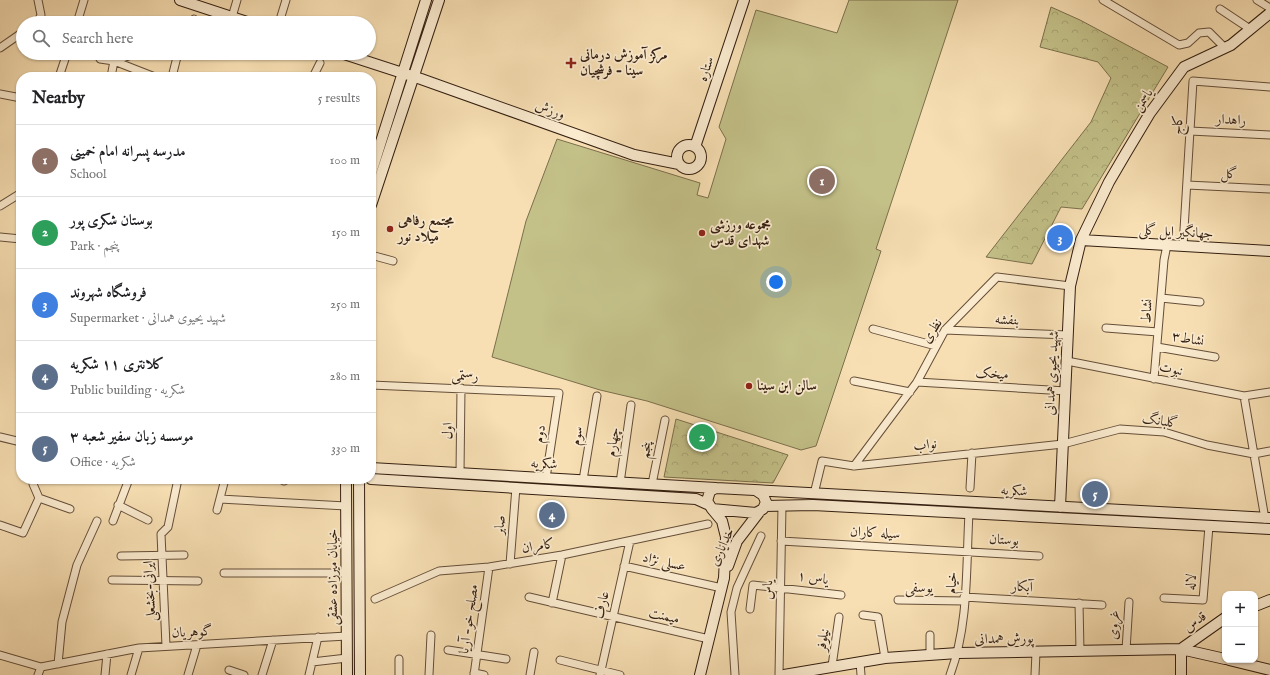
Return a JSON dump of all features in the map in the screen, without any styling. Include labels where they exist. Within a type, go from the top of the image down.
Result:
[{"type":"main road","points":[[180,0],[229,16]]},
{"type":"main road","points":[[376,145],[393,103],[426,0]]},
{"type":"main road","points":[[376,190],[439,0]]},
{"type":"main road","name":"ستاره","points":[[696,146],[744,0]]},
{"type":"main road","name":"یاسمن","points":[[1081,240],[1109,182],[1126,153],[1150,113],[1184,68],[1225,48],[1270,13]]},
{"type":"main road","name":"ورزش","points":[[363,60],[634,155],[679,164]]},
{"type":"main road","points":[[381,66],[390,75],[394,84],[393,103]]},
{"type":"main road","points":[[687,145],[696,146],[700,153],[700,162],[694,168],[686,169],[679,164],[677,156],[680,148],[687,145]]},
{"type":"main road","name":"جهانگیر ایل گلی","points":[[1081,240],[1270,251]]},
{"type":"main road","name":"شهید یحیوی همدانی","points":[[1060,507],[1070,286],[1081,240]]},
{"type":"main road","name":"شکریه","points":[[376,468],[757,491],[1267,518]]},
{"type":"main road","name":"شکریه","points":[[376,479],[696,499],[710,507],[756,513],[762,509],[782,505],[814,505],[1270,529]]},
{"type":"main road","name":"خیابان میرزاده عشقی","points":[[346,484],[346,675]]},
{"type":"main road","name":"خیابان میرزاده عشقی","points":[[359,484],[360,675]]},
{"type":"main road","points":[[710,507],[708,494],[716,488]]},
{"type":"main road","points":[[757,491],[763,495],[762,509]]},
{"type":"main road","name":"خدایاری","points":[[710,507],[722,521],[726,537],[723,583]]},
{"type":"main road","name":"خدایاری","points":[[723,583],[737,541],[762,509]]},
{"type":"main road","points":[[702,672],[723,583]]},
{"type":"main road","points":[[1258,605],[1270,600]]},
{"type":"main road","name":"قدس","points":[[1181,649],[1222,620]]},
{"type":"main road","points":[[1181,649],[1181,675]]},
{"type":"main road","name":"پورش همدانی","points":[[784,675],[885,658],[930,655],[1181,649],[1222,658]]},
{"type":"main road","points":[[1241,663],[1270,670]]},
{"type":"street","points":[[38,0],[40,16]]},
{"type":"street","points":[[79,16],[84,0]]},
{"type":"street","points":[[232,16],[237,0]]},
{"type":"street","points":[[281,16],[286,0]]},
{"type":"street","points":[[1257,0],[1270,8]]},
{"type":"street","points":[[1108,1],[1179,45],[1188,43],[1199,33],[1209,32],[1225,48]]},
{"type":"street","points":[[1220,9],[1250,29]]},
{"type":"street","points":[[0,45],[16,36]]},
{"type":"street","points":[[61,72],[65,60]]},
{"type":"street","points":[[107,60],[114,61],[142,72]]},
{"type":"street","points":[[173,72],[176,60]]},
{"type":"street","points":[[112,72],[114,61]]},
{"type":"street","points":[[316,72],[320,63]]},
{"type":"street","name":"کاج","points":[[1183,246],[1193,81],[1270,87]]},
{"type":"street","points":[[0,94],[16,97]]},
{"type":"street","name":"راهدار","points":[[1190,131],[1270,135]]},
{"type":"street","name":"گل","points":[[1187,185],[1270,189]]},
{"type":"street","points":[[0,206],[16,196]]},
{"type":"street","points":[[0,237],[16,239]]},
{"type":"street","name":"نشاط","points":[[1154,378],[1166,245]]},
{"type":"street","points":[[376,256],[393,261]]},
{"type":"street","name":"نظری","points":[[854,466],[917,382],[944,330],[997,277],[1070,286]]},
{"type":"street","points":[[1161,298],[1200,302]]},
{"type":"street","points":[[1106,328],[1158,332]]},
{"type":"street","points":[[873,329],[936,346]]},
{"type":"street","name":"بنفشه","points":[[944,330],[1068,335]]},
{"type":"street","name":"نشاط۳","points":[[1157,347],[1215,357]]},
{"type":"street","name":"نبوت","points":[[1067,361],[1244,396],[1270,392]]},
{"type":"street","points":[[854,381],[910,392]]},
{"type":"street","name":"میخک","points":[[917,382],[1066,391]]},
{"type":"street","name":"رستمی","points":[[376,385],[559,393]]},
{"type":"street","name":"اول","points":[[460,473],[461,388]]},
{"type":"street","name":"دوم","points":[[546,478],[559,393]]},
{"type":"street","name":"سوم","points":[[583,480],[597,396]]},
{"type":"street","points":[[1244,396],[1267,518]]},
{"type":"street","name":"چهارم","points":[[620,483],[631,405]]},
{"type":"street","name":"پنجم","points":[[652,484],[665,420]]},
{"type":"street","name":"گلبانگ","points":[[1063,444],[1120,429],[1164,432],[1207,445],[1254,454]]},
{"type":"street","points":[[0,437],[16,439]]},
{"type":"street","name":"نواب","points":[[814,494],[822,462],[854,466],[1063,444]]},
{"type":"street","points":[[1254,454],[1270,451]]},
{"type":"street","points":[[970,488],[972,454]]},
{"type":"street","points":[[33,484],[39,498],[70,509]]},
{"type":"street","points":[[113,521],[127,484]]},
{"type":"street","name":"ایرانی-بخشعلی","points":[[166,646],[161,556],[162,534],[168,527],[177,484]]},
{"type":"street","points":[[218,510],[224,484]]},
{"type":"street","name":"صابر","points":[[510,564],[516,487]]},
{"type":"street","points":[[0,525],[23,533],[39,498]]},
{"type":"street","points":[[220,499],[346,506]]},
{"type":"street","points":[[118,505],[148,520]]},
{"type":"street","name":"یاس","points":[[779,675],[782,505]]},
{"type":"street","name":"خیام","points":[[950,675],[958,654],[964,599],[969,513]]},
{"type":"street","points":[[58,664],[62,622],[77,565],[97,521]]},
{"type":"street","name":"کامران","points":[[375,598],[439,571],[489,567],[562,555],[708,524]]},
{"type":"street","name":"لاله","points":[[1164,598],[1203,600],[1209,526]]},
{"type":"street","points":[[736,675],[731,612],[737,588],[761,536]]},
{"type":"street","name":"عارف","points":[[601,672],[630,541]]},
{"type":"street","name":"سیله کاران","points":[[782,541],[967,551]]},
{"type":"street","name":"بوستان","points":[[967,551],[1039,556]]},
{"type":"street","points":[[121,556],[184,555]]},
{"type":"street","points":[[552,603],[562,555]]},
{"type":"street","name":"عسلی نژاد","points":[[624,566],[723,583]]},
{"type":"street","name":"مصلح خو- آریا","points":[[474,674],[489,567]]},
{"type":"street","points":[[224,572],[347,573]]},
{"type":"street","points":[[112,580],[198,581]]},
{"type":"street","name":"یاس ۱","points":[[750,610],[753,585],[781,587],[841,596]]},
{"type":"street","name":"میمنت","points":[[529,597],[709,639]]},
{"type":"street","name":"یوسفی","points":[[898,600],[964,599]]},
{"type":"street","name":"آبکار","points":[[964,599],[1102,605]]},
{"type":"street","name":"غروی","points":[[1126,650],[1129,602]]},
{"type":"street","points":[[1079,603],[1080,651]]},
{"type":"street","points":[[862,615],[878,617],[885,658]]},
{"type":"street","name":"نیلوفر","points":[[832,666],[839,617]]},
{"type":"street","points":[[429,675],[431,635]]},
{"type":"street","points":[[930,635],[930,655]]},
{"type":"street","name":"گوهریان","points":[[0,655],[41,667],[139,648],[347,636]]},
{"type":"street","points":[[309,675],[318,637]]},
{"type":"street","points":[[262,675],[273,640]]},
{"type":"street","points":[[188,675],[197,645]]},
{"type":"street","points":[[131,675],[139,648]]},
{"type":"street","points":[[448,650],[506,659]]},
{"type":"street","points":[[530,675],[534,652]]},
{"type":"street","points":[[1035,675],[1036,652]]},
{"type":"street","points":[[105,675],[106,654]]},
{"type":"street","points":[[312,662],[347,658]]},
{"type":"street","points":[[399,659],[399,675]]},
{"type":"street","points":[[560,660],[601,672],[620,675]]},
{"type":"street","points":[[860,662],[861,675]]},
{"type":"street","points":[[38,675],[41,667]]},
{"type":"street","points":[[229,670],[244,675]]},
{"type":"street","points":[[474,674],[484,675]]},
{"type":"green space","name":"مجموعه ورزشی شهدای قدس","points":[[849,0],[958,0],[876,249],[881,251],[816,446],[801,450],[647,401],[600,390],[492,357],[526,221],[557,139],[700,183],[697,195],[708,198],[726,139],[719,127],[756,10],[837,33]]},
{"type":"green space","points":[[1051,7],[1080,20],[1168,67],[1082,209],[1061,207],[1032,264],[986,257],[1091,122],[1111,78],[1098,62],[1040,47]]},
{"type":"green space","points":[[676,419],[788,455],[773,483],[664,477]]},
{"type":"place","name":"مرکز آموزش درمانی سینا - فرشچیان","points":[[571,63]]},
{"type":"place","name":"مدرسه پسرانه امام خمینی","points":[[822,181]]},
{"type":"place","name":"مجتمع رفاهی میلاد نور","points":[[390,229]]},
{"type":"place","name":"مجموعه ورزشی شهدای قدس","points":[[702,233]]},
{"type":"place","name":"فروشگاه شهروند","points":[[1060,238]]},
{"type":"place","name":"سالن ابن سینا","points":[[749,386]]},
{"type":"place","name":"بوستان شکری پور","points":[[702,437]]},
{"type":"place","name":"موسسه زبان سفیر شعبه ۳","points":[[1095,494]]},
{"type":"place","name":"کلانتری ۱۱ شکریه","points":[[552,515]]}]
